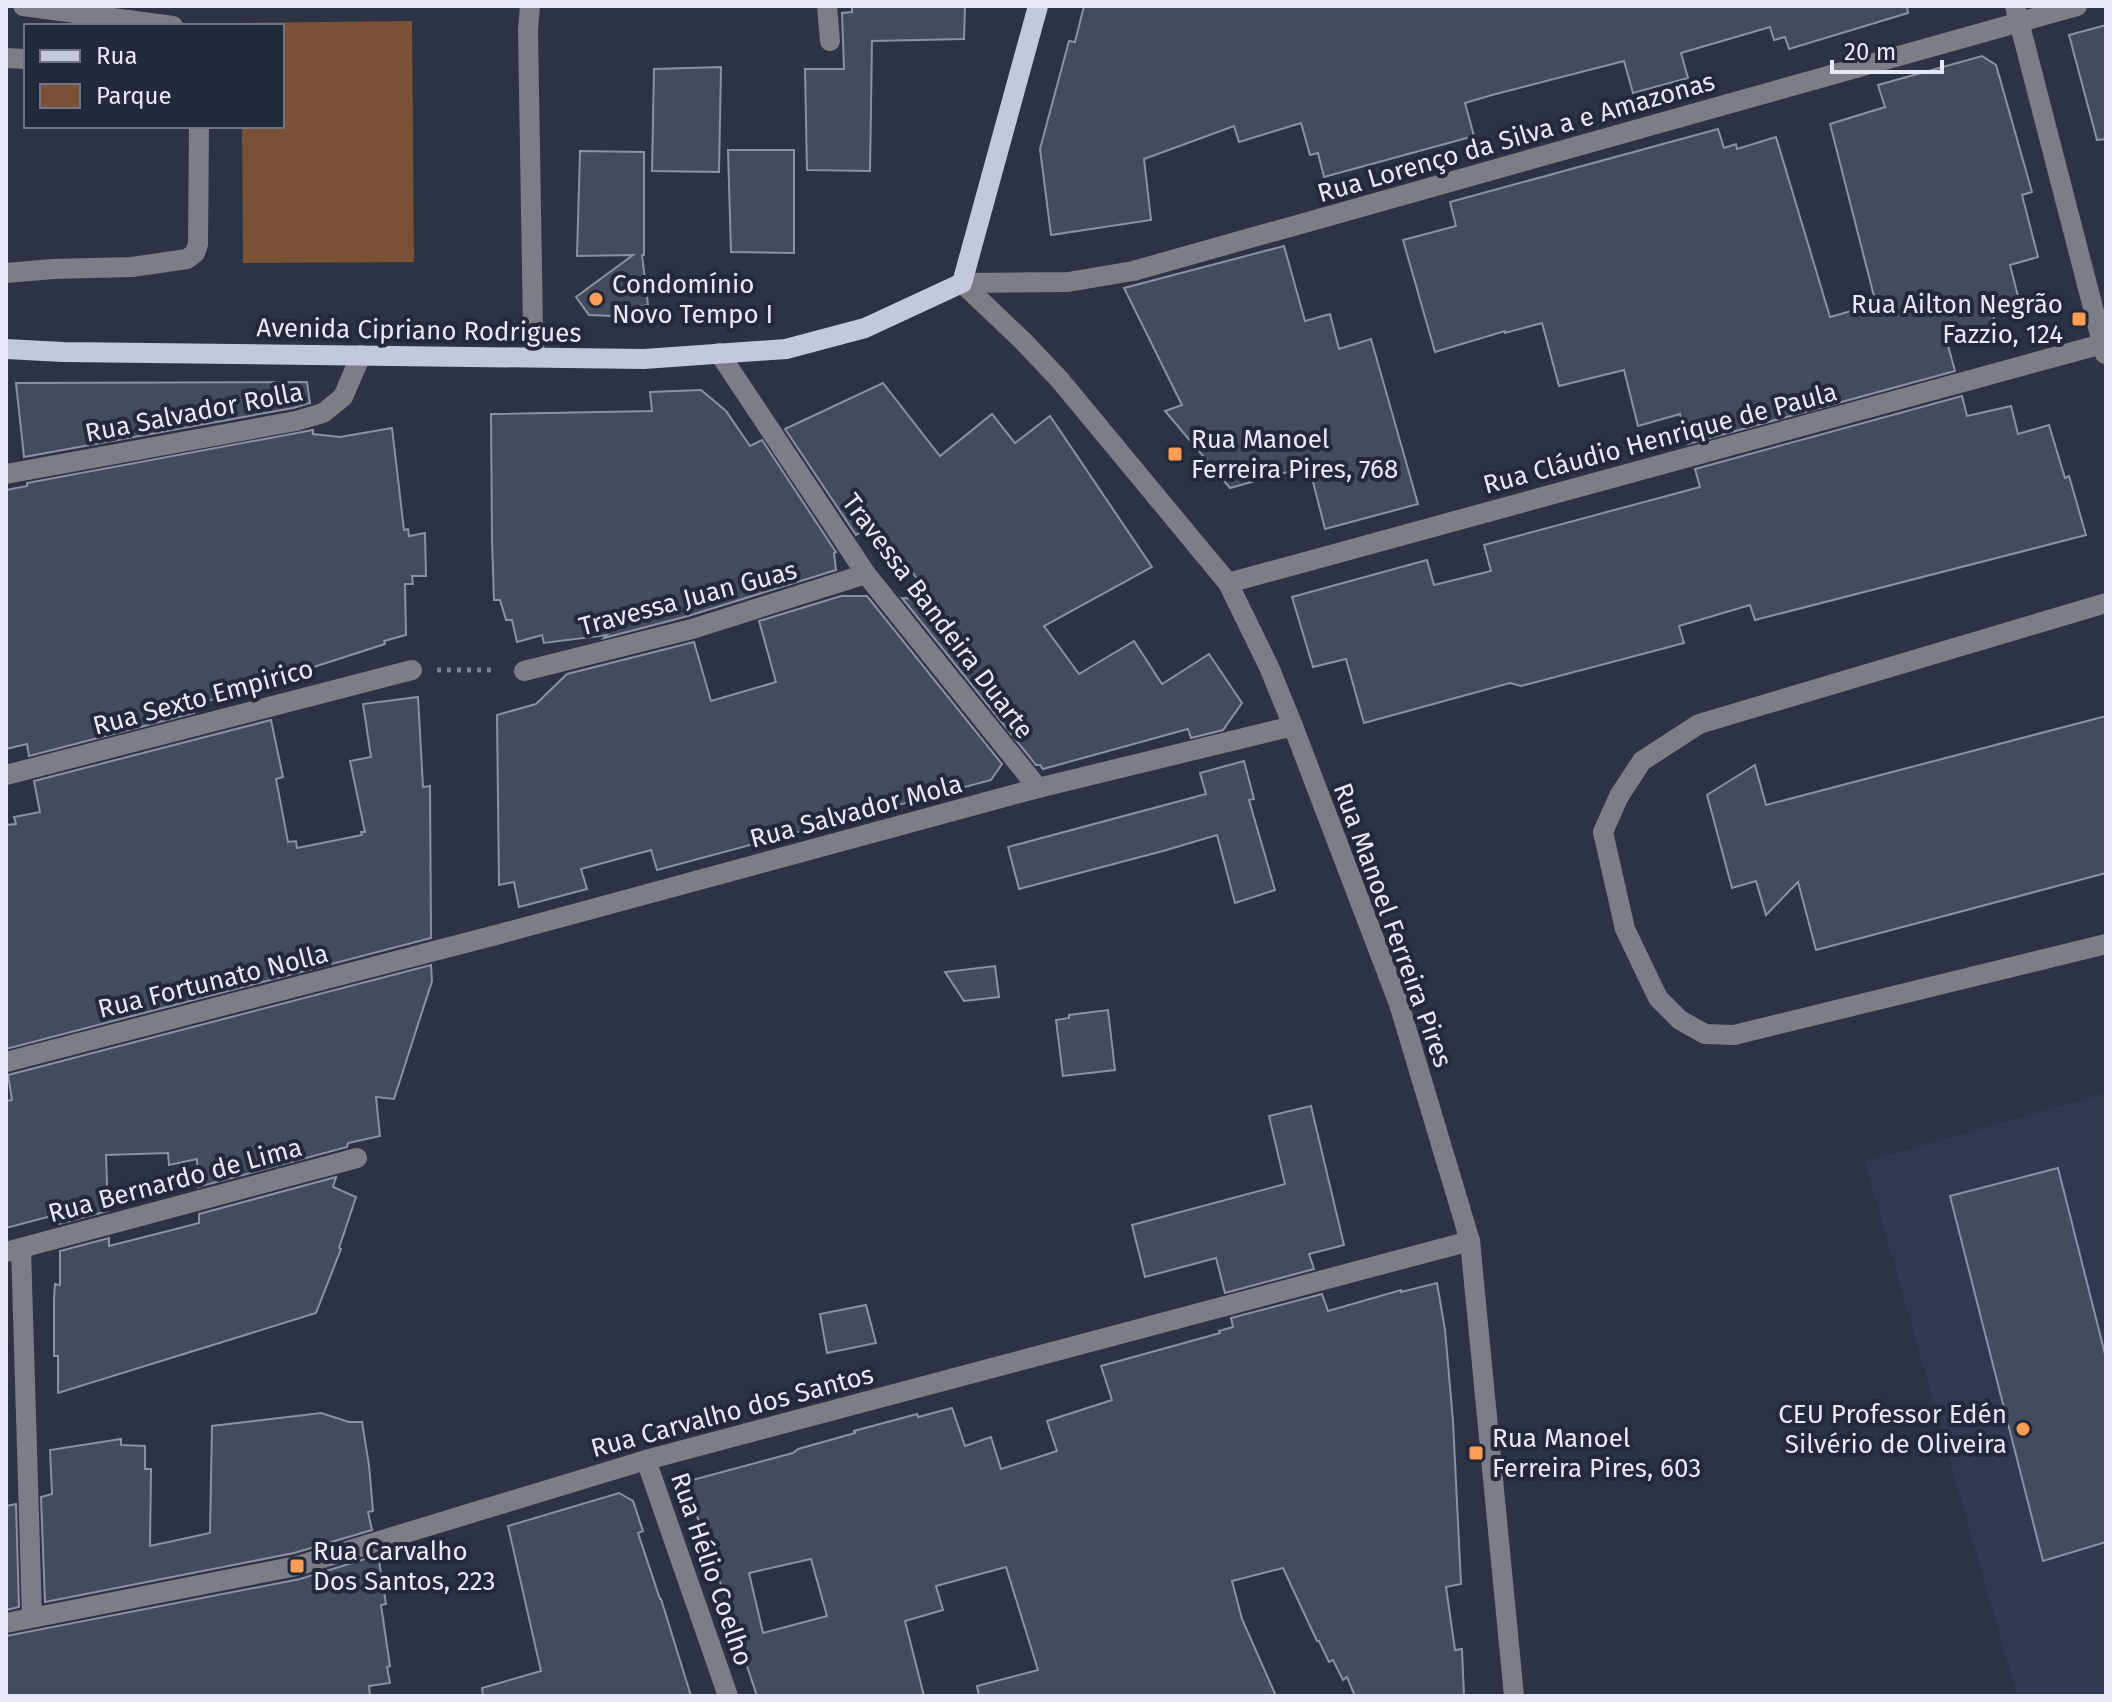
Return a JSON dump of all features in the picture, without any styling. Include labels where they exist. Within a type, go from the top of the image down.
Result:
[{"type":"main road","points":[[962,283],[1038,6]]},
{"type":"main road","name":"Avenida Cipriano Rodrigues","points":[[6,349],[644,359],[786,349],[865,328],[962,283]]},
{"type":"street","points":[[23,6],[158,24]]},
{"type":"street","points":[[530,6],[535,356]]},
{"type":"street","points":[[827,6],[830,41]]},
{"type":"street","name":"Rua Lorenço da Silva a e Amazonas","points":[[962,283],[1068,282],[1133,271],[2017,14],[2077,6]]},
{"type":"street","points":[[2017,14],[2105,348]]},
{"type":"street","points":[[6,273],[132,267],[187,259],[195,253],[198,244],[199,128]]},
{"type":"street","name":"Rua Manoel Ferreira Pires","points":[[962,283],[1059,379],[1228,583],[1269,667],[1293,726],[1399,1004],[1470,1241],[1513,1695]]},
{"type":"street","name":"Rua Cláudio Henrique de Paula","points":[[1228,583],[2105,348]]},
{"type":"street","name":"Travessa Bandeira Duarte","points":[[719,353],[866,574],[1038,788]]},
{"type":"street","name":"Rua Salvador Rolla","points":[[6,474],[296,421],[323,413],[343,397],[361,355]]},
{"type":"street","name":"Travessa Juan Guas","points":[[524,671],[692,629],[866,574]]},
{"type":"street","points":[[2106,603],[1699,724],[1642,761],[1619,796],[1603,832],[1625,929],[1658,998],[1680,1020],[1705,1034],[1734,1035],[2106,944]]},
{"type":"street","name":"Rua Sexto Empirico","points":[[6,775],[412,670]]},
{"type":"street","name":"Rua Salvador Mola","points":[[433,951],[1038,788],[1293,726]]},
{"type":"street","name":"Rua Fortunato Nolla","points":[[6,1062],[433,951]]},
{"type":"street","name":"Rua Bernardo de Lima","points":[[14,1250],[357,1158]]},
{"type":"street","name":"Rua Carvalho dos Santos","points":[[6,1623],[297,1566],[646,1460],[1470,1241]]},
{"type":"street","points":[[14,1250],[32,1617]]},
{"type":"street","name":"Rua Hélio Coelho","points":[[646,1460],[728,1696]]},
{"type":"path","points":[[412,670],[524,671]]},
{"type":"shaded area","name":"CEU Professor Edén Silvério de Oliveira","points":[[2106,1093],[2106,1696],[2017,1696],[1865,1162]]},
{"type":"green space","points":[[412,21],[414,262],[243,263],[242,128],[284,128],[284,24],[241,23]]},
{"type":"building","points":[[852,6],[965,6],[964,39],[872,41],[870,171],[807,170],[805,69],[844,69],[842,13],[852,12]]},
{"type":"building","points":[[1084,6],[1907,6],[1908,13],[1789,49],[1785,37],[1774,40],[1770,27],[1681,53],[1688,78],[1633,93],[1624,61],[1492,95],[1465,103],[1474,136],[1324,177],[1318,153],[1310,155],[1301,123],[1239,142],[1234,126],[1144,159],[1151,220],[1051,235],[1040,149],[1069,41],[1075,42]]},
{"type":"building","points":[[2106,25],[2106,139],[2097,140],[2069,35]]},
{"type":"building","points":[[1982,56],[1996,65],[2032,192],[2022,195],[2038,257],[2010,265],[2019,300],[1991,308],[1997,329],[1947,342],[1955,371],[1688,444],[1680,414],[1638,426],[1624,370],[1559,386],[1542,323],[1435,352],[1403,240],[1456,226],[1450,202],[1718,129],[1724,148],[1736,144],[1737,149],[1776,137],[1830,317],[1876,304],[1830,124],[1885,107],[1878,85]]},
{"type":"building","points":[[721,67],[719,172],[652,171],[654,69]]},
{"type":"building","points":[[728,150],[794,150],[794,253],[731,252]]},
{"type":"building","points":[[580,151],[644,152],[642,255],[648,305],[619,310],[614,316],[589,315],[576,297],[633,255],[577,256]]},
{"type":"building","points":[[1284,246],[1305,321],[1330,314],[1339,349],[1371,339],[1418,504],[1325,529],[1309,466],[1230,488],[1165,411],[1182,405],[1124,288]]},
{"type":"building","points":[[307,382],[310,403],[293,408],[24,457],[16,383]]},
{"type":"building","points":[[883,383],[940,456],[992,414],[1015,443],[1050,416],[1152,567],[1044,626],[1079,674],[1134,641],[1162,684],[1209,654],[1242,703],[1223,730],[1191,738],[1188,729],[1043,769],[1036,765],[902,598],[933,599],[873,522],[856,535],[785,429]]},
{"type":"building","points":[[701,390],[726,411],[750,446],[762,440],[836,552],[836,570],[688,616],[604,638],[607,635],[544,643],[542,635],[517,642],[512,620],[506,620],[500,600],[494,600],[491,414],[652,411],[650,392]]},
{"type":"building","points":[[1962,396],[1967,416],[2011,406],[2018,434],[2049,425],[2065,478],[2069,476],[2086,535],[1755,620],[1750,605],[1679,626],[1684,643],[1521,686],[1510,683],[1364,723],[1346,659],[1313,667],[1292,597],[1427,560],[1434,585],[1491,571],[1484,545],[1700,487],[1695,469]]},
{"type":"building","points":[[392,428],[404,530],[408,529],[409,536],[425,533],[426,576],[412,576],[413,584],[405,584],[406,635],[192,706],[194,713],[29,756],[27,744],[6,749],[6,490],[27,486],[27,483],[313,430],[313,434],[340,437]]},
{"type":"building","points":[[841,596],[867,596],[1002,764],[991,780],[657,870],[651,850],[581,869],[587,889],[519,907],[514,882],[499,885],[497,715],[536,704],[567,674],[694,642],[711,701],[776,682],[759,621]]},
{"type":"building","points":[[418,697],[423,787],[430,786],[431,938],[6,1049],[6,825],[16,824],[14,817],[40,812],[34,781],[271,720],[283,777],[276,779],[288,842],[296,841],[297,848],[362,835],[361,832],[365,832],[350,761],[371,757],[363,704]]},
{"type":"building","points":[[2106,716],[2106,873],[1816,950],[1798,882],[1766,915],[1756,881],[1732,888],[1707,795],[1755,765],[1766,805]]},
{"type":"building","points":[[1244,761],[1254,799],[1249,800],[1275,890],[1235,903],[1217,835],[1019,889],[1008,847],[1206,794],[1200,773]]},
{"type":"building","points":[[431,965],[432,981],[394,1099],[376,1097],[380,1136],[198,1187],[197,1159],[169,1165],[168,1153],[106,1155],[108,1211],[59,1224],[59,1214],[6,1228],[6,1101],[12,1100],[8,1075]]},
{"type":"building","points":[[995,966],[999,997],[964,1001],[945,972]]},
{"type":"building","points":[[1108,1010],[1115,1070],[1063,1076],[1056,1020],[1069,1018],[1069,1015]]},
{"type":"building","points":[[1311,1106],[1344,1245],[1309,1254],[1314,1269],[1225,1293],[1216,1258],[1145,1277],[1132,1225],[1285,1184],[1269,1116]]},
{"type":"building","points":[[2058,1168],[2106,1358],[2106,1542],[2043,1561],[1950,1196]]},
{"type":"building","points":[[336,1177],[333,1187],[356,1197],[341,1249],[316,1313],[58,1393],[58,1356],[54,1356],[54,1299],[55,1284],[60,1285],[60,1251],[109,1238],[109,1246],[199,1223],[199,1214]]},
{"type":"building","points":[[1437,1283],[1445,1330],[1461,1584],[1446,1587],[1455,1650],[1462,1649],[1464,1696],[1355,1696],[1347,1677],[1343,1680],[1333,1660],[1329,1662],[1317,1641],[1283,1568],[1232,1581],[1242,1619],[1276,1696],[979,1696],[977,1686],[1038,1670],[1006,1567],[936,1586],[943,1610],[905,1621],[924,1696],[757,1696],[685,1482],[793,1453],[854,1431],[952,1408],[965,1446],[991,1437],[1001,1469],[1057,1451],[1047,1421],[1112,1400],[1101,1366],[1220,1333],[1233,1327],[1231,1318],[1322,1294],[1328,1311]],"holes":[[[811,1559],[827,1616],[763,1633],[749,1573]]]},
{"type":"building","points":[[866,1305],[876,1343],[827,1353],[820,1314]]},
{"type":"building","points":[[321,1413],[349,1422],[362,1422],[369,1465],[373,1511],[368,1512],[372,1530],[294,1553],[45,1602],[41,1497],[52,1494],[50,1450],[121,1439],[121,1445],[145,1446],[145,1469],[151,1469],[150,1546],[210,1533],[212,1426]]},
{"type":"building","points":[[619,1493],[633,1501],[643,1531],[638,1533],[691,1696],[483,1696],[482,1688],[541,1671],[508,1526]]},
{"type":"building","points":[[16,1504],[19,1607],[6,1610],[6,1506]]},
{"type":"building","points":[[378,1555],[386,1604],[381,1605],[390,1683],[369,1686],[370,1696],[6,1696],[6,1636],[300,1579]]},
{"type":"place","name":"Condomínio Novo Tempo I","points":[[596,299]]},
{"type":"place","name":"Rua Ailton Negrão Fazzio, 124","points":[[2079,319]]},
{"type":"place","name":"Rua Manoel Ferreira Pires, 768","points":[[1175,454]]},
{"type":"place","name":"CEU Professor Edén Silvério de Oliveira","points":[[2023,1429]]},
{"type":"place","name":"Rua Manoel Ferreira Pires, 603","points":[[1476,1453]]},
{"type":"place","name":"Rua Carvalho Dos Santos, 223","points":[[297,1566]]}]
